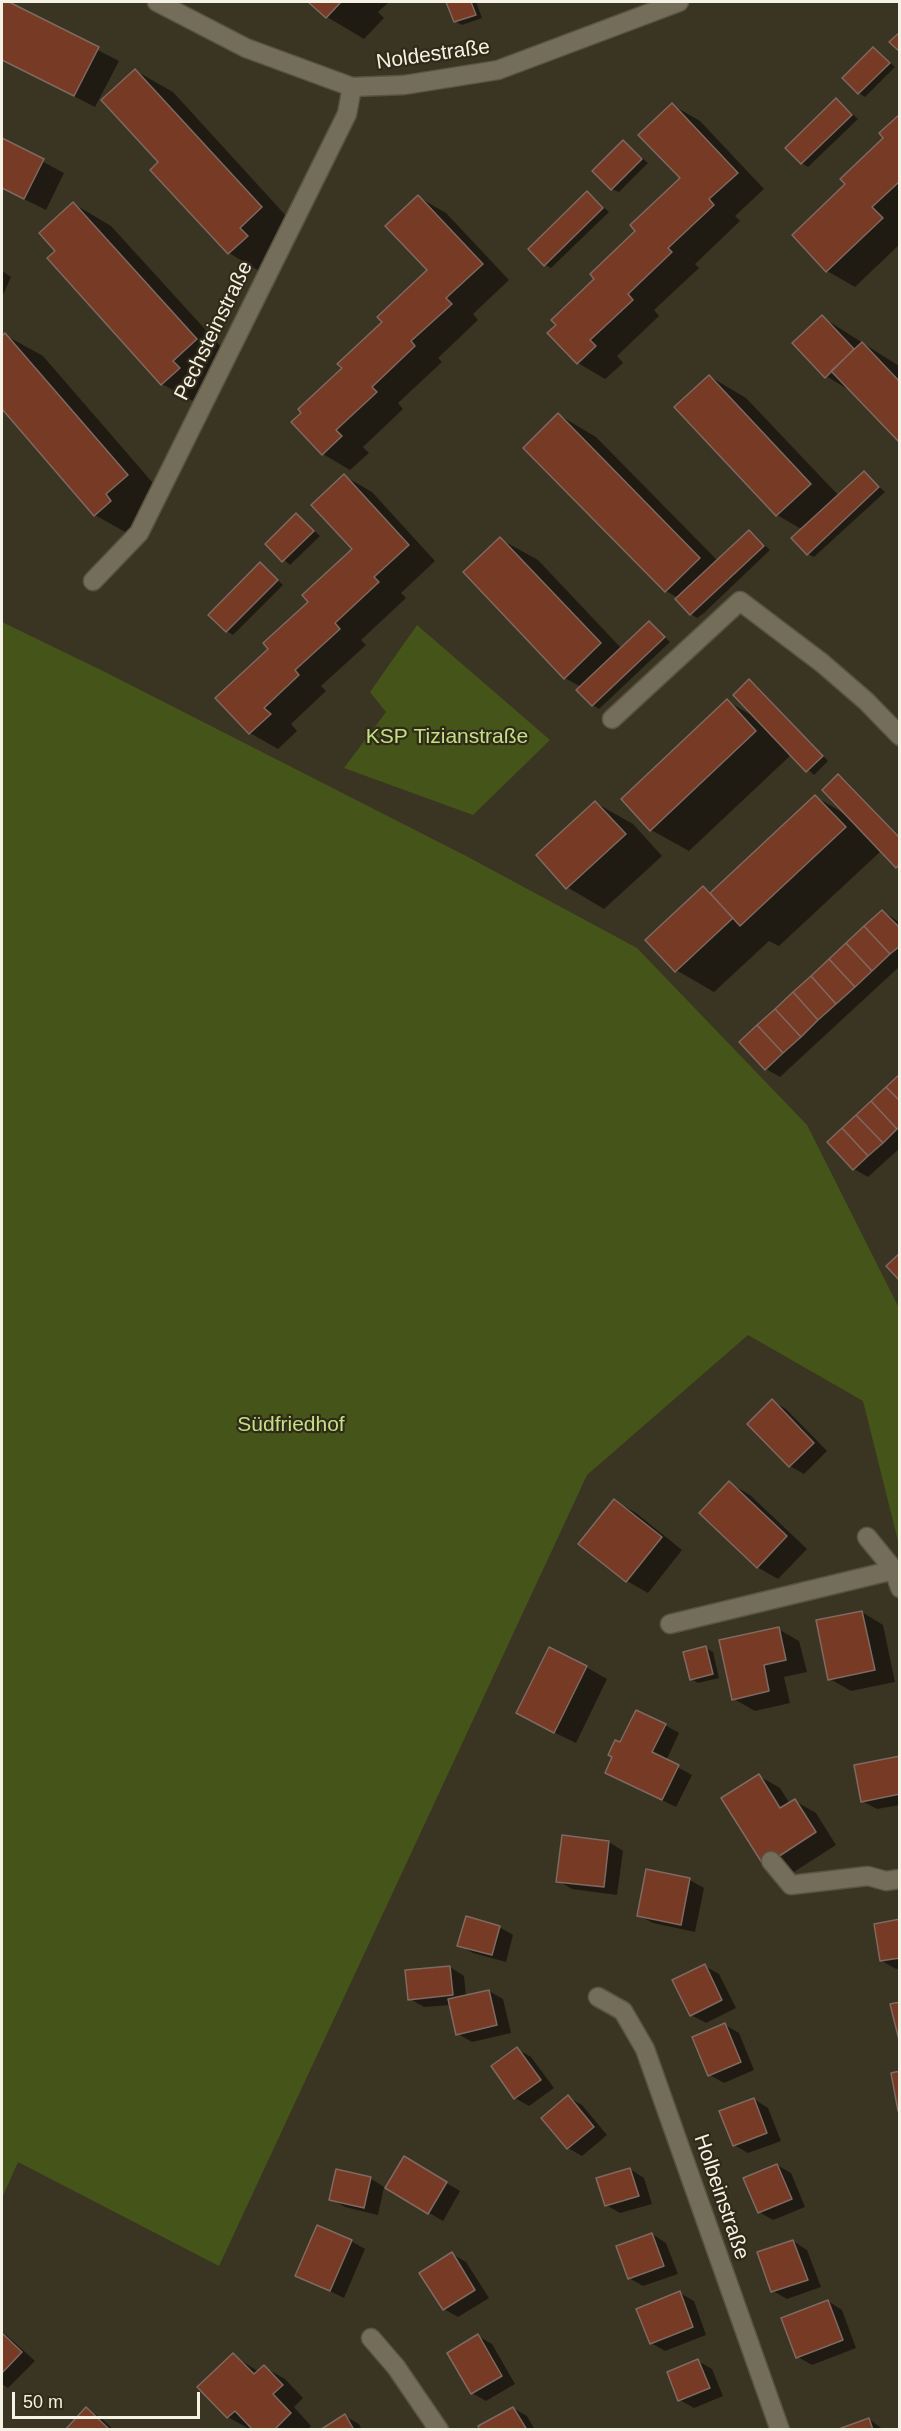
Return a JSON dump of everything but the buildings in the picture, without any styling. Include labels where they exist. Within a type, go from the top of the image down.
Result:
[{"type":"street","name":"Noldestraße","points":[[161,3],[246,48],[352,87],[404,85],[498,70],[679,2]]},
{"type":"street","name":"Pechsteinstraße","points":[[93,581],[139,534],[347,114],[352,87]]},
{"type":"street","points":[[612,719],[740,601],[858,693],[900,736]]},
{"type":"street","points":[[670,1624],[897,1579],[867,1537]]},
{"type":"street","points":[[771,1861],[791,1886],[868,1876],[893,1880]]},
{"type":"street","name":"Holbeinstraße","points":[[598,1997],[623,2011],[645,2049],[780,2430]]},
{"type":"street","points":[[371,2338],[396,2367],[439,2430]]},
{"type":"green space","name":"Südfriedhof","points":[[2,622],[468,857],[637,948],[807,1125],[899,1308],[899,1545],[863,1401],[748,1335],[587,1475],[219,2266],[18,2162],[2,2198]]},
{"type":"green space","name":"KSP Tizianstraße","points":[[417,625],[550,740],[473,815],[344,768],[386,712],[370,692]]}]
